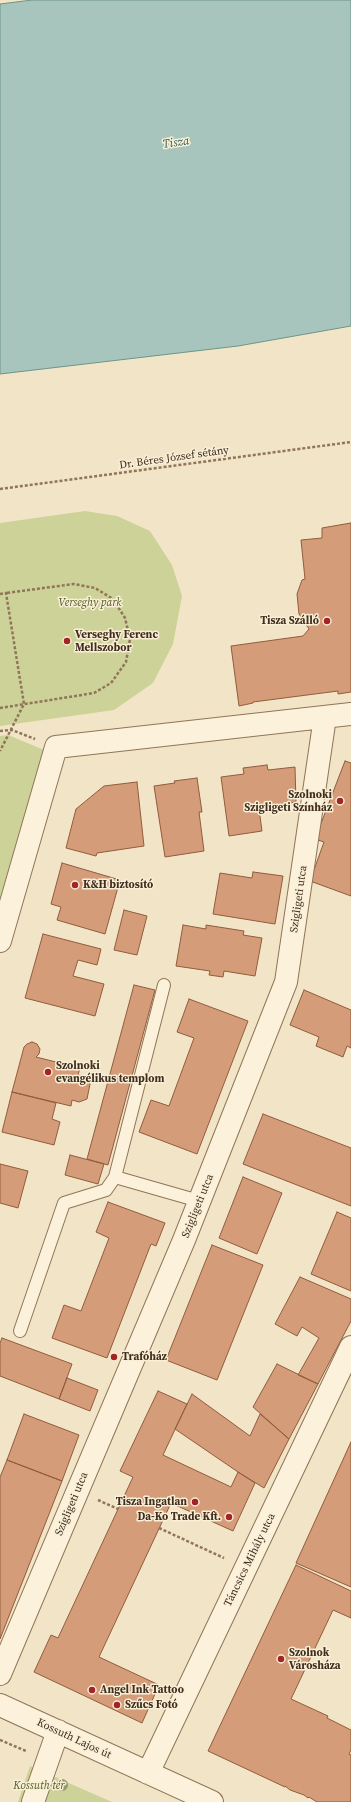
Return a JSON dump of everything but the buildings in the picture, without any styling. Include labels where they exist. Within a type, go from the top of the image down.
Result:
[{"type":"street","points":[[0,941],[56,747],[351,714]]},
{"type":"street","name":"Szigligeti utca","points":[[0,1674],[199,1201],[286,982],[325,717]]},
{"type":"street","name":"Táncsics Mihály utca","points":[[148,1774],[351,1347]]},
{"type":"street","name":"Kossuth Lajos út","points":[[0,1705],[148,1774]]},
{"type":"street","points":[[34,1802],[58,1731]]},
{"type":"street","points":[[148,1774],[212,1802]]},
{"type":"lane","points":[[20,1332],[64,1203],[106,1190],[115,1177],[164,985]]},
{"type":"lane","points":[[115,1177],[199,1201]]},
{"type":"path","name":"Dr. Béres József sétány","points":[[0,489],[351,442]]},
{"type":"path","points":[[0,594],[74,584],[94,588],[113,599],[125,618],[130,639],[126,662],[111,683],[94,693],[0,708]]},
{"type":"path","points":[[0,751],[24,704],[6,594]]},
{"type":"path","points":[[0,731],[12,730],[56,747]]},
{"type":"path","points":[[160,1528],[246,1569]]},
{"type":"green space","name":"Verseghy park","points":[[85,511],[117,516],[150,531],[172,565],[182,596],[173,644],[153,683],[114,710],[0,726],[0,523]]},
{"type":"green space","points":[[8,735],[49,752],[0,917],[0,736]]},
{"type":"green space","name":"Kossuth tér","points":[[30,1766],[112,1802],[18,1802]]},
{"type":"water","name":"Tisza","points":[[32,0],[351,0],[351,326],[238,346],[0,374],[0,4]]},
{"type":"place","name":"Tisza Szálló","points":[[327,621]]},
{"type":"place","name":"Verseghy Ferenc Mellszobor","points":[[67,641]]},
{"type":"place","name":"Szolnoki Szigligeti Színház","points":[[340,801]]},
{"type":"place","name":"K&H biztosító","points":[[75,885]]},
{"type":"place","name":"Szolnoki evangélikus templom","points":[[48,1072]]},
{"type":"place","name":"Trafóház","points":[[114,1357]]},
{"type":"place","name":"Tisza Ingatlan","points":[[195,1502]]},
{"type":"place","name":"Da-Ko Trade Kft.","points":[[229,1517]]},
{"type":"place","name":"Szolnok Városháza","points":[[281,1659]]},
{"type":"place","name":"Angel Ink Tattoo","points":[[92,1690]]},
{"type":"place","name":"Szűcs Fotó","points":[[117,1705]]}]
